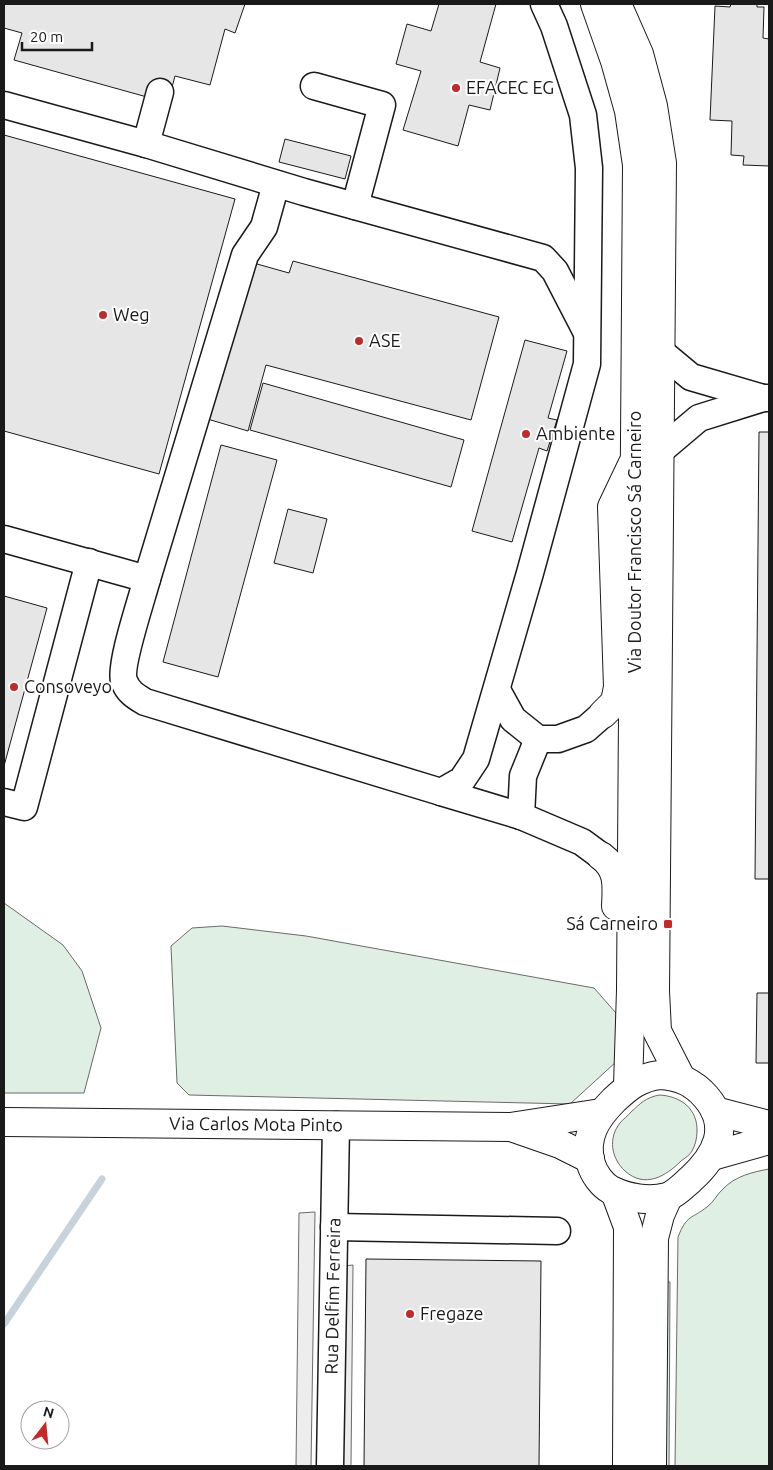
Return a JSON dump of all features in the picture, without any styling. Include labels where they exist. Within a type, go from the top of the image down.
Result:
[{"type":"main road","name":"Via Doutor Francisco Sá Carneiro","points":[[595,4],[616,61],[630,111],[638,166],[648,455],[655,990],[657,1031],[681,1078]]},
{"type":"main road","name":"Via Doutor Francisco Sá Carneiro","points":[[617,4],[639,54],[653,106],[662,163],[661,352],[648,455],[628,1086]]},
{"type":"main road","points":[[604,714],[615,702],[618,687],[612,507],[648,455]]},
{"type":"main road","points":[[601,856],[610,863],[615,874],[616,934],[631,990]]},
{"type":"main road","points":[[660,1075],[681,1078],[691,1082],[700,1090],[716,1111],[719,1131],[712,1156],[681,1189],[668,1197],[646,1199],[615,1192],[607,1188],[593,1170],[590,1159],[590,1138],[594,1124],[628,1086],[651,1076],[660,1075]]},
{"type":"main road","points":[[716,1111],[769,1125]]},
{"type":"main road","name":"Via Carlos Mota Pinto","points":[[4,1122],[510,1127],[602,1113]]},
{"type":"main road","name":"Via Carlos Mota Pinto","points":[[510,1127],[560,1144],[590,1159]]},
{"type":"main road","points":[[712,1156],[769,1140]]},
{"type":"main road","points":[[615,1192],[628,1227],[627,1466]]},
{"type":"main road","points":[[652,1466],[654,1238],[660,1215],[668,1197]]},
{"type":"street","points":[[441,792],[462,780],[476,758],[497,690],[587,364],[589,168],[583,115],[554,26],[544,4]]},
{"type":"street","points":[[314,86],[382,105],[355,206]]},
{"type":"street","points":[[146,144],[160,92]]},
{"type":"street","points":[[4,105],[146,144],[276,184],[544,258],[556,270],[587,332]]},
{"type":"street","points":[[276,184],[264,228],[245,255],[147,579],[125,662],[123,679],[129,693],[145,702],[169,711],[521,816],[582,842],[601,856]]},
{"type":"street","points":[[661,352],[691,377],[766,398]]},
{"type":"street","points":[[648,455],[699,418],[766,398]]},
{"type":"street","points":[[4,538],[147,579]]},
{"type":"street","points":[[4,802],[24,808],[89,562]]},
{"type":"street","points":[[497,690],[513,719],[538,739],[558,739],[586,729],[604,714]]},
{"type":"street","points":[[521,816],[523,776],[538,739]]},
{"type":"street","name":"Rua Delfim Ferreira","points":[[330,1466],[336,1125]]},
{"type":"street","points":[[334,1227],[557,1231]]},
{"type":"green space","points":[[4,903],[63,945],[82,971],[101,1028],[84,1093],[4,1093]]},
{"type":"green space","points":[[222,926],[306,936],[594,988],[616,1013],[617,1061],[570,1104],[189,1095],[177,1083],[171,946],[192,928]]},
{"type":"green space","points":[[659,1095],[674,1098],[687,1105],[697,1124],[696,1139],[690,1154],[662,1176],[648,1180],[640,1179],[620,1166],[614,1154],[614,1135],[620,1123],[638,1106],[647,1099]]},
{"type":"green space","points":[[769,1169],[769,1466],[675,1466],[678,1237],[684,1224],[709,1205],[733,1181],[744,1175]]},
{"type":"green space","points":[[665,1282],[670,1282],[669,1466],[663,1466]]},
{"type":"shaded area","points":[[315,1212],[311,1466],[296,1466],[299,1213]]},
{"type":"shaded area","points":[[353,1265],[351,1466],[341,1466],[344,1266]]},
{"type":"building","points":[[4,4],[245,4],[235,33],[225,29],[210,85],[175,76],[171,91],[147,97],[14,60],[22,33],[4,28]]},
{"type":"building","name":"EFACEC EG","points":[[439,4],[496,4],[480,62],[500,68],[490,110],[469,105],[458,146],[403,130],[421,71],[396,64],[407,24],[431,31]]},
{"type":"building","points":[[731,4],[757,4],[757,7],[764,7],[763,38],[769,39],[769,166],[743,165],[744,156],[731,155],[732,121],[710,120],[715,6],[730,7]]},
{"type":"building","name":"Weg","points":[[4,135],[235,199],[159,474],[4,431]]},
{"type":"building","points":[[285,139],[351,156],[345,179],[279,162]]},
{"type":"building","name":"ASE","points":[[293,261],[499,317],[471,420],[266,365],[248,431],[204,418],[250,262],[289,273]]},
{"type":"building","name":"Ambiente","points":[[525,340],[567,351],[548,418],[557,420],[547,451],[539,448],[512,542],[472,531]]},
{"type":"building","points":[[263,383],[464,440],[451,487],[250,430]]},
{"type":"building","points":[[759,432],[769,432],[769,879],[755,879]]},
{"type":"building","points":[[221,445],[277,460],[218,677],[163,662]]},
{"type":"building","points":[[288,509],[327,519],[313,573],[274,563]]},
{"type":"building","name":"Consoveyo","points":[[4,596],[47,608],[4,766]]},
{"type":"building","points":[[757,993],[769,993],[769,1063],[756,1063]]},
{"type":"building","points":[[366,1259],[541,1261],[539,1466],[364,1466]]},
{"type":"waterway","points":[[4,1324],[102,1179]]},
{"type":"place","name":"EFACEC EG","points":[[456,88]]},
{"type":"place","name":"Weg","points":[[103,315]]},
{"type":"place","name":"ASE","points":[[359,341]]},
{"type":"place","name":"Ambiente","points":[[526,434]]},
{"type":"place","name":"Consoveyo","points":[[14,687]]},
{"type":"place","name":"Sá Carneiro","points":[[668,924]]},
{"type":"place","name":"Fregaze","points":[[410,1314]]}]
